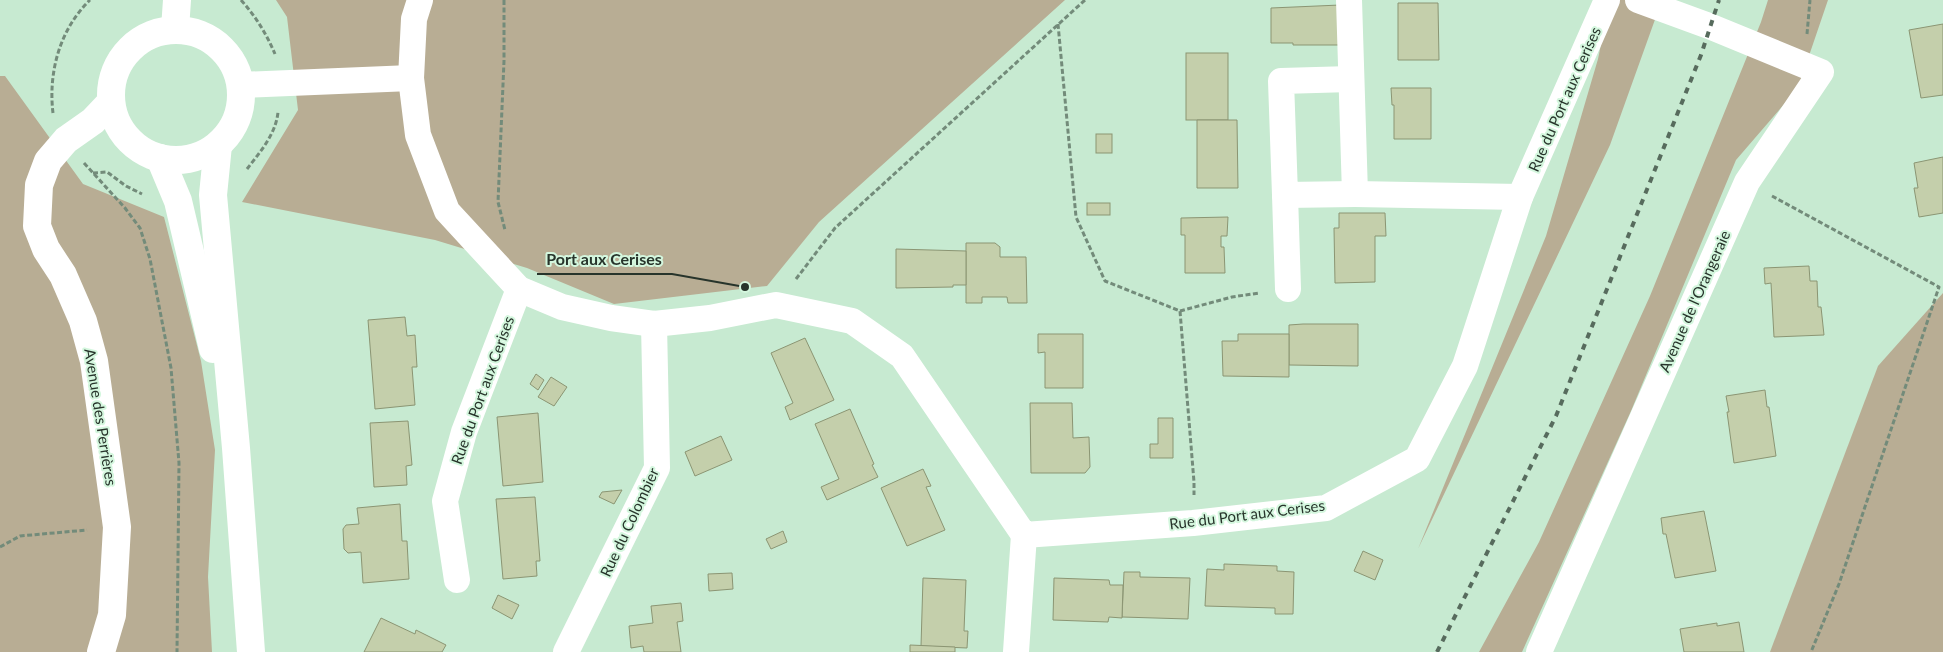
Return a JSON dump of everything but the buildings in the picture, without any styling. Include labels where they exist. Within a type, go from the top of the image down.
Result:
[{"type":"main road","points":[[175,29],[177,0]]},
{"type":"main road","points":[[175,29],[194,32],[211,39],[225,51],[235,67],[241,84],[241,107],[233,128],[218,144],[200,155],[180,160],[160,158],[141,150],[127,137],[116,121],[111,102],[112,80],[121,60],[135,44],[154,33],[175,29]]},
{"type":"main road","name":"Avenue des Perrières","points":[[101,652],[112,615],[117,527],[94,361],[83,321],[63,275],[46,249],[37,226],[39,185],[48,160],[66,140],[93,121],[111,102]]},
{"type":"main road","points":[[218,144],[213,195],[236,448],[251,652]]},
{"type":"main road","points":[[160,158],[178,201],[236,448]]},
{"type":"street","points":[[420,0],[414,19],[411,78],[418,135],[447,211],[519,289],[562,307],[611,318],[654,324],[710,318],[776,305],[852,321],[902,356],[1024,535],[1016,652]]},
{"type":"street","points":[[1349,0],[1355,194]]},
{"type":"street","name":"Rue du Port aux Cerises","points":[[1024,535],[1193,522],[1326,508],[1417,460],[1465,366],[1520,197],[1607,0]]},
{"type":"street","name":"Avenue de l'Orangeraie","points":[[1539,652],[1747,182],[1821,72],[1709,26],[1638,0]]},
{"type":"street","points":[[241,84],[411,78]]},
{"type":"street","points":[[1288,289],[1281,81],[1351,79]]},
{"type":"street","points":[[1285,195],[1355,194],[1520,197]]},
{"type":"street","name":"Rue du Port aux Cerises","points":[[457,580],[445,501],[464,432],[519,289]]},
{"type":"street","name":"Rue du Colombier","points":[[566,652],[657,468],[654,324]]},
{"type":"path","points":[[90,0],[81,9],[60,47],[54,68],[52,103],[54,115],[71,148],[140,228],[150,259],[171,368],[179,463],[177,652]]},
{"type":"path","points":[[504,0],[504,61],[498,202],[505,231]]},
{"type":"path","points":[[776,305],[835,228],[1085,0]]},
{"type":"path","points":[[1058,24],[1076,217],[1105,281],[1180,311],[1232,297],[1288,289]]},
{"type":"path","points":[[1747,182],[1939,287],[1839,584],[1811,652]]},
{"type":"path","points":[[1180,311],[1194,482],[1193,522]]},
{"type":"path","points":[[0,547],[20,536],[117,527]]},
{"type":"shaded area","points":[[276,0],[1065,0],[819,222],[767,286],[614,304],[527,268],[435,240],[242,202],[298,110],[287,17]]},
{"type":"shaded area","points":[[1610,0],[1662,0],[1610,145],[1418,549],[1546,236],[1598,59]]},
{"type":"shaded area","points":[[1768,0],[1828,0],[1798,88],[1736,160],[1631,411],[1522,652],[1479,652],[1539,542],[1650,296],[1761,22]]},
{"type":"shaded area","points":[[0,76],[5,76],[83,184],[164,217],[201,361],[215,450],[208,577],[212,652],[0,652]]},
{"type":"shaded area","points":[[1943,293],[1943,652],[1770,652],[1878,366]]},
{"type":"railway","points":[[1437,652],[1556,416],[1701,55],[1719,0]]},
{"type":"place","name":"Port aux Cerises","points":[[745,287]]}]
